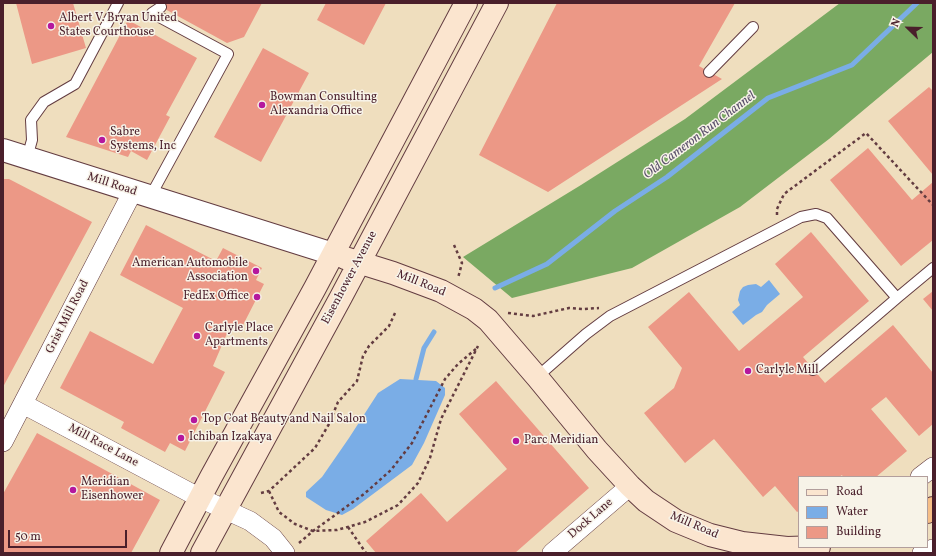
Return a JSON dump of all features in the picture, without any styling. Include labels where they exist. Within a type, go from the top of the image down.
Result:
[{"type":"main road","points":[[171,553],[333,254],[466,3]]},
{"type":"main road","name":"Eisenhower Avenue","points":[[202,553],[497,3]]},
{"type":"main road","name":"Mill Road","points":[[333,254],[393,273],[441,291],[474,309],[488,320],[597,450],[630,486],[646,501],[676,521],[710,535],[752,548],[798,548]]},
{"type":"street","name":"Mill Road","points":[[3,150],[333,254]]},
{"type":"street","name":"Grist Mill Road","points":[[3,442],[142,194]]},
{"type":"street","name":"Mill Race Lane","points":[[23,404],[200,498],[250,521],[273,538],[292,548]]},
{"type":"street","points":[[921,476],[933,467]]},
{"type":"street","name":"Dock Lane","points":[[552,553],[630,486]]},
{"type":"street","name":"Mill Road","points":[[752,548],[798,537]]},
{"type":"street","name":"Mill Road","points":[[752,548],[778,553]]},
{"type":"street","points":[[922,553],[933,549]]},
{"type":"lane","points":[[27,158],[32,140],[31,120],[44,102],[75,84],[118,3]]},
{"type":"lane","points":[[142,194],[228,54],[152,13],[161,7]]},
{"type":"lane","points":[[709,72],[753,27]]},
{"type":"lane","points":[[537,377],[586,334],[610,316],[801,217],[816,214],[827,218],[897,298]]},
{"type":"lane","points":[[813,370],[933,268]]},
{"type":"path","points":[[776,219],[777,209],[784,194],[866,133],[933,205]]},
{"type":"path","points":[[454,245],[462,263],[457,279]]},
{"type":"path","points":[[503,312],[533,316],[569,308],[604,308]]},
{"type":"path","points":[[261,493],[269,491],[315,448],[329,424],[338,402],[357,382],[364,356],[370,346],[389,326],[396,311]]},
{"type":"path","points":[[269,491],[279,512],[295,524],[313,531],[337,530],[365,522],[398,505],[418,483],[430,458],[441,419],[478,346],[445,379],[412,443],[391,470],[364,494],[321,525],[313,531],[292,548]]},
{"type":"path","points":[[348,527],[366,553]]},
{"type":"green space","points":[[840,3],[933,3],[933,52],[829,139],[740,207],[632,268],[512,298],[463,257],[685,119]]},
{"type":"water","points":[[769,280],[780,294],[767,305],[762,312],[743,325],[732,312],[740,305],[738,300],[740,291],[743,287],[748,285],[756,284],[761,287]]},
{"type":"water","points":[[400,379],[436,381],[445,388],[445,395],[424,443],[412,465],[353,509],[342,515],[326,510],[306,497],[306,492],[322,477],[378,393]]},
{"type":"building","name":"Albert V. Bryan United States Courthouse","points":[[16,3],[73,3],[86,48],[32,64]]},
{"type":"building","points":[[154,3],[262,3],[244,37],[227,43]]},
{"type":"building","points":[[326,3],[386,3],[364,45],[317,20]]},
{"type":"building","points":[[557,3],[735,3],[699,66],[722,79],[548,192],[479,155]]},
{"type":"building","points":[[128,20],[197,58],[166,115],[170,117],[147,160],[131,151],[128,157],[66,137]]},
{"type":"building","name":"Bowman Consulting Alexandria Office","points":[[263,48],[309,73],[261,162],[214,137]]},
{"type":"building","points":[[929,87],[933,91],[933,175],[888,121]]},
{"type":"building","points":[[868,148],[912,200],[933,182],[933,240],[901,266],[830,180]]},
{"type":"building","points":[[3,179],[9,179],[92,222],[3,387]]},
{"type":"building","name":"Carlyle Place Apartments","points":[[146,225],[216,261],[223,248],[262,268],[256,280],[264,284],[241,329],[231,324],[213,366],[225,372],[185,451],[170,443],[165,452],[121,428],[124,422],[60,388],[90,331],[153,364],[183,308],[120,275]]},
{"type":"building","name":"Carlyle Mill","points":[[811,232],[869,301],[803,357],[825,383],[893,325],[933,373],[933,424],[919,436],[886,397],[871,409],[907,451],[877,476],[798,476],[797,512],[775,486],[763,497],[714,439],[685,463],[644,413],[674,388],[682,368],[648,327],[689,292],[739,351],[803,297],[775,264]]},
{"type":"building","points":[[933,291],[933,311],[923,299]]},
{"type":"building","name":"Parc Meridian","points":[[496,381],[589,488],[515,553],[376,553],[366,541],[421,493],[447,522],[507,469],[459,414]]},
{"type":"building","name":"Meridian Eisenhower","points":[[37,433],[160,500],[131,553],[3,553],[3,494]]},
{"type":"waterway","name":"Old Cameron Run Channel","points":[[495,288],[547,264],[615,211],[667,177],[768,98],[852,65],[917,3]]},
{"type":"waterway","points":[[416,379],[424,348],[434,332]]},
{"type":"place","name":"Albert V. Bryan United States Courthouse","points":[[51,26]]},
{"type":"place","name":"Bowman Consulting Alexandria Office","points":[[262,105]]},
{"type":"place","name":"Sabre Systems, Inc","points":[[102,140]]},
{"type":"place","name":"American Automobile Association","points":[[256,271]]},
{"type":"place","name":"FedEx Office","points":[[257,297]]},
{"type":"place","name":"Carlyle Place Apartments","points":[[197,336]]},
{"type":"place","name":"Carlyle Mill","points":[[748,371]]},
{"type":"place","name":"Top Coat Beauty and Nail Salon","points":[[194,420]]},
{"type":"place","name":"Ichiban Izakaya","points":[[181,438]]},
{"type":"place","name":"Parc Meridian","points":[[516,441]]},
{"type":"place","name":"Meridian Eisenhower","points":[[73,490]]}]
